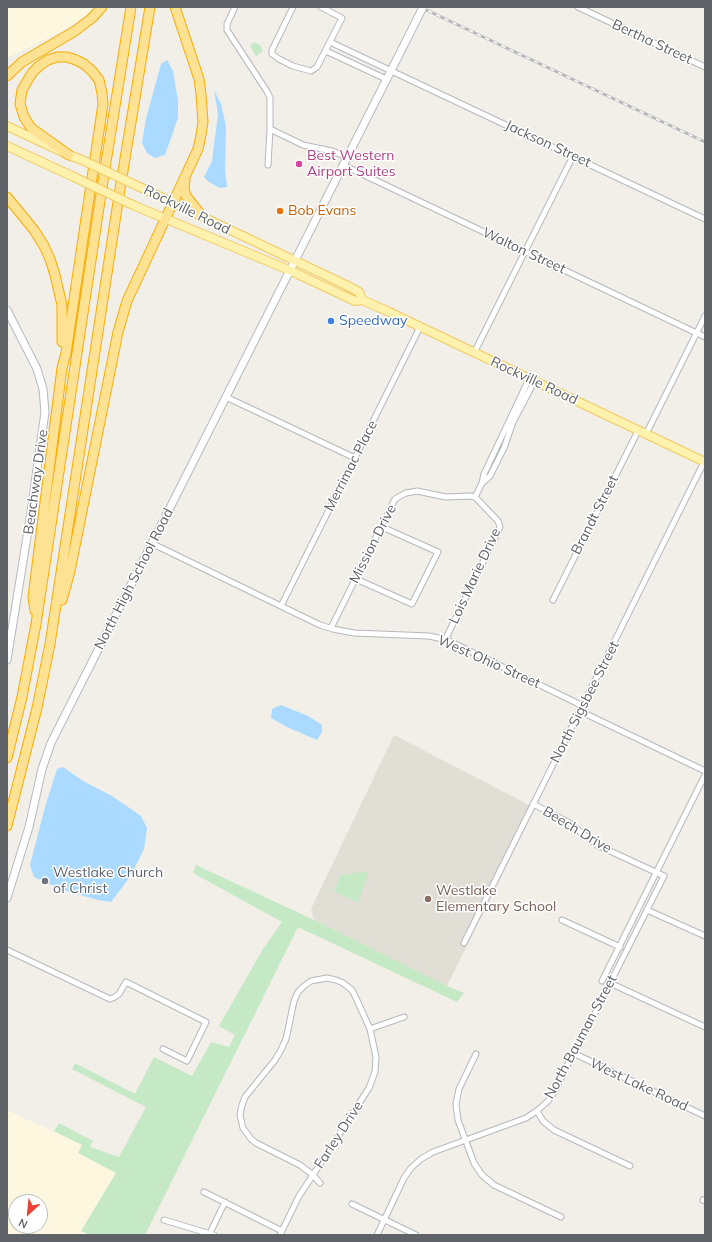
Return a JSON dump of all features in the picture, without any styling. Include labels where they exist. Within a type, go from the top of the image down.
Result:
[{"type":"highway","points":[[7,76],[22,62],[75,31],[92,18],[102,7]]},
{"type":"highway","points":[[7,758],[22,697],[36,624],[104,174],[131,7]]},
{"type":"highway","points":[[7,826],[37,708],[50,644],[123,167],[150,7]]},
{"type":"highway","points":[[50,644],[70,572],[118,332],[127,301],[198,149],[203,122],[198,80],[175,7]]},
{"type":"highway","points":[[62,368],[66,353],[103,104],[99,80],[92,71],[84,64],[76,60],[66,57],[57,57],[48,60],[32,73],[22,90],[20,104],[24,117],[31,128],[69,155]]},
{"type":"highway","points":[[186,175],[184,188],[186,196],[201,215]]},
{"type":"highway","points":[[7,197],[41,241],[50,259],[62,305],[62,368],[33,597],[36,624]]},
{"type":"main road","name":"Rockville Road","points":[[7,126],[201,215],[359,292],[362,300]]},
{"type":"main road","name":"Rockville Road","points":[[7,146],[135,206],[289,270],[355,301],[362,300],[705,462]]},
{"type":"street","points":[[235,7],[226,26],[227,30],[268,94],[270,100],[268,165]]},
{"type":"street","points":[[293,7],[272,50],[272,54],[278,59],[293,66],[311,71],[317,68],[342,18],[321,7]]},
{"type":"street","name":"North High School Road","points":[[7,898],[33,814],[42,769],[49,749],[289,270],[423,7]]},
{"type":"street","name":"Bertha Street","points":[[578,7],[705,67]]},
{"type":"street","name":"Jackson Street","points":[[330,42],[705,219]]},
{"type":"street","points":[[326,51],[386,80]]},
{"type":"street","points":[[270,129],[303,145],[332,151],[347,156]]},
{"type":"street","points":[[474,353],[573,156]]},
{"type":"street","name":"Walton Street","points":[[343,165],[705,337]]},
{"type":"street","name":"Beachway Drive","points":[[7,311],[37,369],[43,389],[45,407],[44,425],[11,616],[7,660]]},
{"type":"street","points":[[646,434],[705,316]]},
{"type":"street","name":"Merrimac Place","points":[[281,606],[420,327]]},
{"type":"street","points":[[475,497],[482,484],[490,476],[504,448],[513,422],[531,380]]},
{"type":"street","points":[[226,397],[355,458]]},
{"type":"street","name":"Brandt Street","points":[[553,600],[638,430]]},
{"type":"street","name":"North Sigsbee Street","points":[[464,942],[705,462]]},
{"type":"street","name":"Mission Drive","points":[[331,628],[395,499],[406,493],[417,491],[446,497],[475,497]]},
{"type":"street","name":"Lois Marie Drive","points":[[444,640],[500,527],[498,521],[475,497]]},
{"type":"street","points":[[356,578],[412,604],[438,552],[382,527]]},
{"type":"street","name":"West Ohio Street","points":[[152,543],[281,606],[331,628],[354,633],[424,636],[444,640],[579,704],[584,712],[705,771]]},
{"type":"street","name":"North Bauman Street","points":[[602,981],[705,775]]},
{"type":"street","name":"Beech Drive","points":[[533,804],[568,822],[597,845],[664,876]]},
{"type":"street","name":"North Bauman Street","points":[[377,1235],[404,1178],[414,1165],[433,1152],[522,1119],[537,1111],[545,1104],[555,1091],[573,1053],[576,1051],[664,876]]},
{"type":"street","points":[[647,910],[705,936]]},
{"type":"street","points":[[562,920],[620,947]]},
{"type":"street","points":[[7,950],[110,999],[115,998],[119,994],[126,982],[206,1022],[187,1061],[163,1049]]},
{"type":"street","points":[[607,973],[610,983],[705,1027]]},
{"type":"street","name":"Farley Drive","points":[[281,1233],[299,1196],[313,1175],[372,1081],[376,1063],[370,1029],[354,994],[338,980],[326,978],[309,982],[295,997],[286,1039],[280,1052],[243,1101],[240,1115],[245,1132],[251,1139],[300,1165],[313,1175],[320,1183]]},
{"type":"street","points":[[370,1029],[404,1017]]},
{"type":"street","name":"West Lake Road","points":[[573,1053],[705,1116]]},
{"type":"street","points":[[476,1054],[459,1089],[457,1098],[457,1113],[465,1140],[476,1167],[488,1182],[561,1217]]},
{"type":"street","points":[[537,1111],[543,1121],[554,1130],[630,1166]]},
{"type":"street","points":[[204,1192],[226,1202],[281,1233]]},
{"type":"street","points":[[164,1220],[211,1234],[226,1202]]},
{"type":"street","points":[[352,1204],[416,1235]]},
{"type":"shaded area","points":[[7,7],[97,7],[60,32],[7,58]]},
{"type":"shaded area","points":[[394,735],[535,808],[447,986],[314,920],[311,909]]},
{"type":"shaded area","points":[[7,1110],[82,1145],[78,1153],[116,1173],[82,1231],[90,1235],[7,1235]]},
{"type":"green space","points":[[254,42],[260,45],[263,51],[256,56],[250,46]]},
{"type":"green space","points":[[196,865],[314,920],[464,993],[457,1002],[298,927],[145,1235],[90,1235],[81,1231],[116,1173],[78,1153],[82,1145],[54,1131],[59,1123],[93,1141],[90,1147],[119,1157],[146,1107],[72,1069],[75,1063],[135,1094],[154,1057],[192,1076],[211,1042],[229,1047],[235,1035],[219,1026],[263,949],[282,922],[193,873]]},
{"type":"green space","points":[[369,871],[358,903],[334,891],[341,875]]},
{"type":"water","points":[[167,60],[173,71],[178,100],[178,118],[165,155],[155,158],[147,153],[142,143],[146,119],[161,64]]},
{"type":"water","points":[[214,90],[221,104],[226,126],[225,170],[227,187],[220,188],[209,182],[204,177],[212,161],[218,114]]},
{"type":"water","points":[[281,705],[308,716],[322,725],[322,732],[317,740],[287,727],[271,718],[272,709]]},
{"type":"water","points":[[63,767],[83,781],[112,796],[141,816],[147,828],[144,849],[130,877],[111,902],[98,900],[63,890],[34,877],[30,865],[45,807],[57,769]]},
{"type":"railway","points":[[420,7],[705,142]]},
{"type":"place","name":"Best Western Airport Suites","points":[[299,164]]},
{"type":"place","name":"Bob Evans","points":[[280,211]]},
{"type":"place","name":"Speedway","points":[[331,321]]},
{"type":"place","name":"Westlake Church of Christ","points":[[45,881]]},
{"type":"place","name":"Westlake Elementary School","points":[[428,899]]}]
